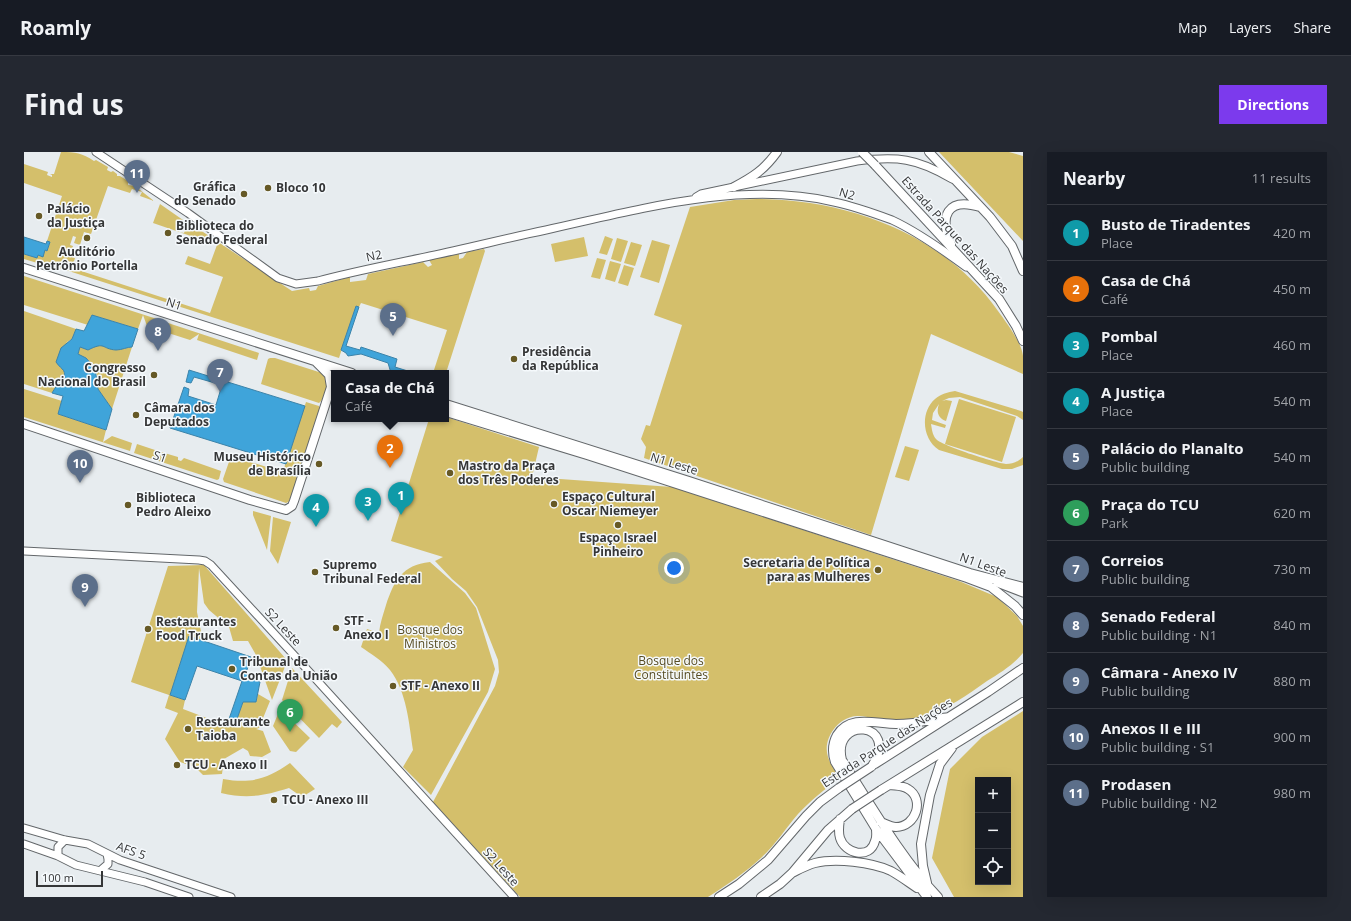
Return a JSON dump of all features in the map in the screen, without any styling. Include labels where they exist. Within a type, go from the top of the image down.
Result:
[{"type":"highway","points":[[734,187],[752,178],[763,169],[777,152]]},
{"type":"highway","name":"Estrada Parque das Nações","points":[[862,152],[999,299],[1016,326],[1023,341]]},
{"type":"highway","points":[[929,152],[1003,233],[1012,246],[1023,271]]},
{"type":"highway","points":[[954,250],[947,235],[945,226],[945,217],[948,212],[961,204],[971,204],[980,208]]},
{"type":"highway","name":"N1","points":[[24,268],[316,362]]},
{"type":"highway","points":[[316,362],[342,370]]},
{"type":"highway","points":[[316,362],[329,374],[331,382]]},
{"type":"highway","name":"S1","points":[[24,424],[281,509],[289,508],[294,501],[331,389]]},
{"type":"highway","name":"N1 Leste","points":[[449,405],[696,483],[969,576]]},
{"type":"highway","name":"N1 Leste","points":[[449,413],[969,576]]},
{"type":"highway","points":[[969,576],[1023,587]]},
{"type":"highway","points":[[969,576],[991,587],[1015,606],[1023,615]]},
{"type":"highway","name":"Estrada Parque das Nações","points":[[719,897],[739,884],[768,860],[820,802],[871,766],[1021,668]]},
{"type":"highway","points":[[761,897],[780,884],[792,873],[828,830],[852,809],[1023,702]]},
{"type":"highway","points":[[925,891],[876,829],[835,762],[833,746],[839,731],[854,722],[862,721],[902,724],[948,717]]},
{"type":"highway","points":[[871,766],[878,757],[879,744],[877,738],[869,731],[862,729],[853,731],[846,736],[842,742],[840,748],[842,760],[925,891]]},
{"type":"highway","points":[[925,891],[921,844],[930,795],[940,764],[958,742]]},
{"type":"highway","points":[[881,822],[897,827],[902,826],[910,822],[915,816],[917,810],[917,801],[914,794],[907,788],[890,785]]},
{"type":"highway","points":[[840,819],[839,837],[847,850],[853,852],[865,852],[871,849],[875,843],[876,829]]},
{"type":"highway","points":[[792,873],[806,866],[830,861],[864,864],[890,871],[938,897]]},
{"type":"highway","points":[[771,897],[776,893],[780,884]]},
{"type":"main road","name":"N2","points":[[96,152],[188,213],[278,278],[296,284],[505,238],[693,199],[773,194],[801,196],[833,202],[892,221],[946,252],[978,275]]},
{"type":"main road","name":"N2","points":[[693,199],[702,194],[876,158],[895,158],[916,162],[935,169],[956,182]]},
{"type":"main road","name":"S2 Leste","points":[[24,551],[199,560],[211,565],[514,897]]},
{"type":"main road","name":"N1 Leste","points":[[969,576],[1023,593]]},
{"type":"main road","name":"AFS 5","points":[[24,828],[64,840],[88,844],[107,854],[231,897]]},
{"type":"main road","points":[[58,856],[58,847],[64,840]]},
{"type":"main road","name":"AFS 5","points":[[24,844],[58,856],[76,865],[145,882],[189,897]]},
{"type":"main road","points":[[101,870],[108,864],[107,854]]},
{"type":"green space","points":[[61,152],[79,154],[94,161],[96,160],[108,167],[107,170],[111,172],[113,171],[117,174],[117,176],[120,176],[128,181],[128,185],[135,186],[154,201],[140,196],[142,192],[132,189],[130,193],[108,186],[91,234],[84,232],[80,245],[74,243],[76,237],[73,236],[70,245],[73,246],[70,256],[75,258],[72,268],[210,313],[223,277],[185,264],[188,256],[210,264],[217,245],[179,232],[184,233],[188,222],[292,291],[309,288],[310,291],[316,290],[318,286],[350,277],[350,282],[366,280],[368,274],[423,262],[428,267],[432,265],[429,260],[459,253],[459,259],[463,258],[467,252],[484,249],[485,251],[447,370],[434,370],[447,330],[361,303],[359,307],[356,306],[339,358],[47,264],[44,265],[24,259],[24,254],[37,258],[38,255],[45,250],[47,251],[50,242],[47,241],[62,196],[24,183],[24,164],[48,172],[47,175],[52,177],[50,174],[54,174]]},
{"type":"green space","points":[[939,152],[1009,152],[1023,156],[1023,241]]},
{"type":"green space","points":[[757,199],[791,201],[826,206],[859,214],[892,226],[922,242],[951,261],[976,284],[998,311],[1020,345],[1023,356],[1023,374],[931,334],[871,535],[644,458],[646,447],[641,439],[646,425],[650,426],[682,325],[654,315],[690,207],[734,200]]},
{"type":"green space","points":[[160,204],[183,220],[179,232],[153,223]]},
{"type":"green space","points":[[605,236],[613,239],[607,255],[599,253]]},
{"type":"green space","points":[[584,237],[588,256],[555,262],[551,244]]},
{"type":"green space","points":[[617,238],[628,241],[621,262],[611,259]]},
{"type":"green space","points":[[652,240],[670,245],[659,283],[640,277]]},
{"type":"green space","points":[[631,242],[642,245],[635,266],[624,263]]},
{"type":"green space","points":[[597,258],[606,260],[600,279],[591,277]]},
{"type":"green space","points":[[610,261],[621,264],[615,282],[605,279]]},
{"type":"green space","points":[[624,265],[634,268],[628,286],[618,283]]},
{"type":"green space","points":[[24,276],[160,320],[157,329],[147,326],[143,315],[138,329],[92,315],[88,325],[24,305]]},
{"type":"green space","points":[[24,311],[76,329],[72,339],[67,342],[58,365],[64,370],[63,377],[52,393],[24,384]]},
{"type":"green space","points":[[165,322],[259,353],[257,360],[197,340],[199,334],[190,340],[162,331]]},
{"type":"green space","points":[[98,345],[116,350],[132,347],[112,409],[98,389],[97,375],[92,364],[86,358],[78,355],[80,347],[88,350]]},
{"type":"green space","points":[[275,358],[325,374],[326,389],[322,400],[319,403],[261,384],[268,359]]},
{"type":"green space","points":[[24,389],[62,401],[58,414],[106,430],[103,442],[112,436],[132,443],[130,451],[24,417]]},
{"type":"green space","points":[[955,391],[1021,411],[1023,412],[1023,420],[1017,416],[960,397],[949,398],[942,401],[952,401],[946,421],[938,414],[939,404],[933,413],[932,420],[946,425],[945,428],[931,424],[936,439],[957,449],[1000,463],[1013,463],[1023,457],[1023,465],[1012,469],[1002,469],[939,450],[933,445],[926,432],[925,418],[927,411],[930,404],[937,397]]},
{"type":"green space","points":[[959,399],[1016,417],[1002,462],[945,444]]},
{"type":"green space","points":[[306,402],[319,406],[320,409],[300,469],[297,473],[284,468]]},
{"type":"green space","name":"Bosque dos Constituintes","points":[[449,418],[539,447],[532,477],[672,487],[959,581],[997,597],[1017,616],[1023,626],[1023,653],[1006,668],[965,696],[949,706],[933,713],[914,718],[897,720],[857,716],[844,720],[833,730],[827,743],[828,757],[840,778],[803,809],[772,847],[756,863],[708,897],[520,897],[433,802],[495,686],[499,672],[498,660],[477,607],[466,591],[435,561],[443,557],[391,541],[428,422],[449,422]]},
{"type":"green space","points":[[137,444],[155,450],[158,459],[161,452],[178,457],[178,460],[181,461],[184,458],[221,471],[219,479],[217,480],[134,453]]},
{"type":"green space","points":[[905,446],[919,450],[909,481],[895,477]]},
{"type":"green space","points":[[231,456],[296,476],[297,479],[290,501],[286,503],[224,482],[223,479]]},
{"type":"green space","points":[[253,511],[271,516],[267,550],[253,515]]},
{"type":"green space","points":[[273,517],[291,522],[278,564],[270,551]]},
{"type":"green space","name":"Bosque dos Ministros","points":[[430,562],[465,593],[476,608],[495,669],[488,692],[431,795],[403,767],[413,750],[404,698],[396,679],[387,666],[361,647],[367,629],[379,633],[389,596],[400,576],[412,567]]},
{"type":"green space","points":[[204,565],[286,659],[286,664],[272,700],[256,655],[248,641],[233,641],[229,627],[209,610],[204,603],[199,568],[197,612],[203,641],[189,637],[170,695],[185,700],[183,709],[225,725],[228,722],[237,719],[243,702],[256,702],[258,694],[270,701],[259,728],[256,729],[263,731],[271,752],[262,757],[250,756],[248,751],[243,748],[224,759],[222,774],[203,775],[195,767],[180,762],[165,739],[178,713],[165,708],[169,695],[131,682],[168,566]]},
{"type":"green space","points":[[292,668],[342,722],[337,728],[332,724],[319,738],[282,700]]},
{"type":"green space","points":[[280,709],[310,738],[296,752],[290,751],[273,726]]},
{"type":"green space","points":[[1023,711],[1023,897],[954,897],[932,858],[950,769],[982,737]]},
{"type":"green space","points":[[290,763],[315,789],[302,797],[289,788],[255,796],[239,796],[221,793],[223,779],[242,781],[258,779],[274,773]]},
{"type":"water","points":[[24,237],[46,244],[47,241],[50,242],[43,257],[38,255],[37,258],[24,254]]},
{"type":"water","points":[[356,306],[359,307],[346,346],[360,350],[361,347],[397,359],[395,367],[404,370],[390,370],[388,363],[361,354],[348,356],[341,350]]},
{"type":"water","points":[[92,315],[138,329],[132,347],[116,350],[98,346],[88,350],[80,347],[78,354],[86,358],[95,368],[98,389],[112,409],[106,430],[58,414],[63,396],[52,393],[57,385],[62,382],[64,375],[64,370],[56,362],[61,348],[72,339],[76,329],[84,331]]},
{"type":"water","points":[[189,370],[305,406],[286,464],[170,428],[184,387],[189,389],[188,396],[216,405],[222,385],[194,377],[191,383],[186,382]]},
{"type":"water","points":[[189,636],[251,657],[246,673],[260,682],[256,702],[243,702],[237,719],[228,722],[242,681],[197,666],[185,700],[170,695]]},
{"type":"place","name":"Bloco 10","points":[[268,188]]},
{"type":"place","name":"Prodasen","points":[[137,193]]},
{"type":"place","name":"Gráfica do Senado","points":[[244,194]]},
{"type":"place","name":"Palácio da Justiça","points":[[39,216]]},
{"type":"place","name":"Biblioteca do Senado Federal","points":[[168,233]]},
{"type":"place","name":"Auditório Petrônio Portella","points":[[87,238]]},
{"type":"place","name":"Palácio do Planalto","points":[[393,336]]},
{"type":"place","name":"Senado Federal","points":[[158,351]]},
{"type":"place","name":"Presidência da República","points":[[514,359]]},
{"type":"place","name":"Congresso Nacional do Brasil","points":[[154,375]]},
{"type":"place","name":"Correios","points":[[220,392]]},
{"type":"place","name":"Câmara dos Deputados","points":[[136,415]]},
{"type":"place","name":"Museu Histórico de Brasília","points":[[319,464]]},
{"type":"place","name":"Casa de Chá","points":[[390,468]]},
{"type":"place","name":"Mastro da Praça dos Três Poderes","points":[[450,473]]},
{"type":"place","name":"Anexos II e III","points":[[80,483]]},
{"type":"place","name":"Espaço Cultural Oscar Niemeyer","points":[[554,504]]},
{"type":"place","name":"Biblioteca Pedro Aleixo","points":[[128,505]]},
{"type":"place","name":"Busto de Tiradentes","points":[[401,515]]},
{"type":"place","name":"Pombal","points":[[368,521]]},
{"type":"place","name":"Espaço Israel Pinheiro","points":[[618,525]]},
{"type":"place","name":"A Justiça","points":[[316,527]]},
{"type":"place","name":"Secretaria de Política para as Mulheres","points":[[878,570]]},
{"type":"place","name":"Supremo Tribunal Federal","points":[[315,572]]},
{"type":"place","name":"Câmara - Anexo IV","points":[[85,607]]},
{"type":"place","name":"STF - Anexo I","points":[[336,628]]},
{"type":"place","name":"Restaurantes Food Truck","points":[[148,629]]},
{"type":"place","name":"Tribunal de Contas da União","points":[[232,669]]},
{"type":"place","name":"STF - Anexo II","points":[[393,686]]},
{"type":"place","name":"Restaurante Taioba","points":[[188,729]]},
{"type":"place","name":"Praça do TCU","points":[[290,732]]},
{"type":"place","name":"TCU - Anexo II","points":[[177,765]]},
{"type":"place","name":"TCU - Anexo III","points":[[274,800]]}]
